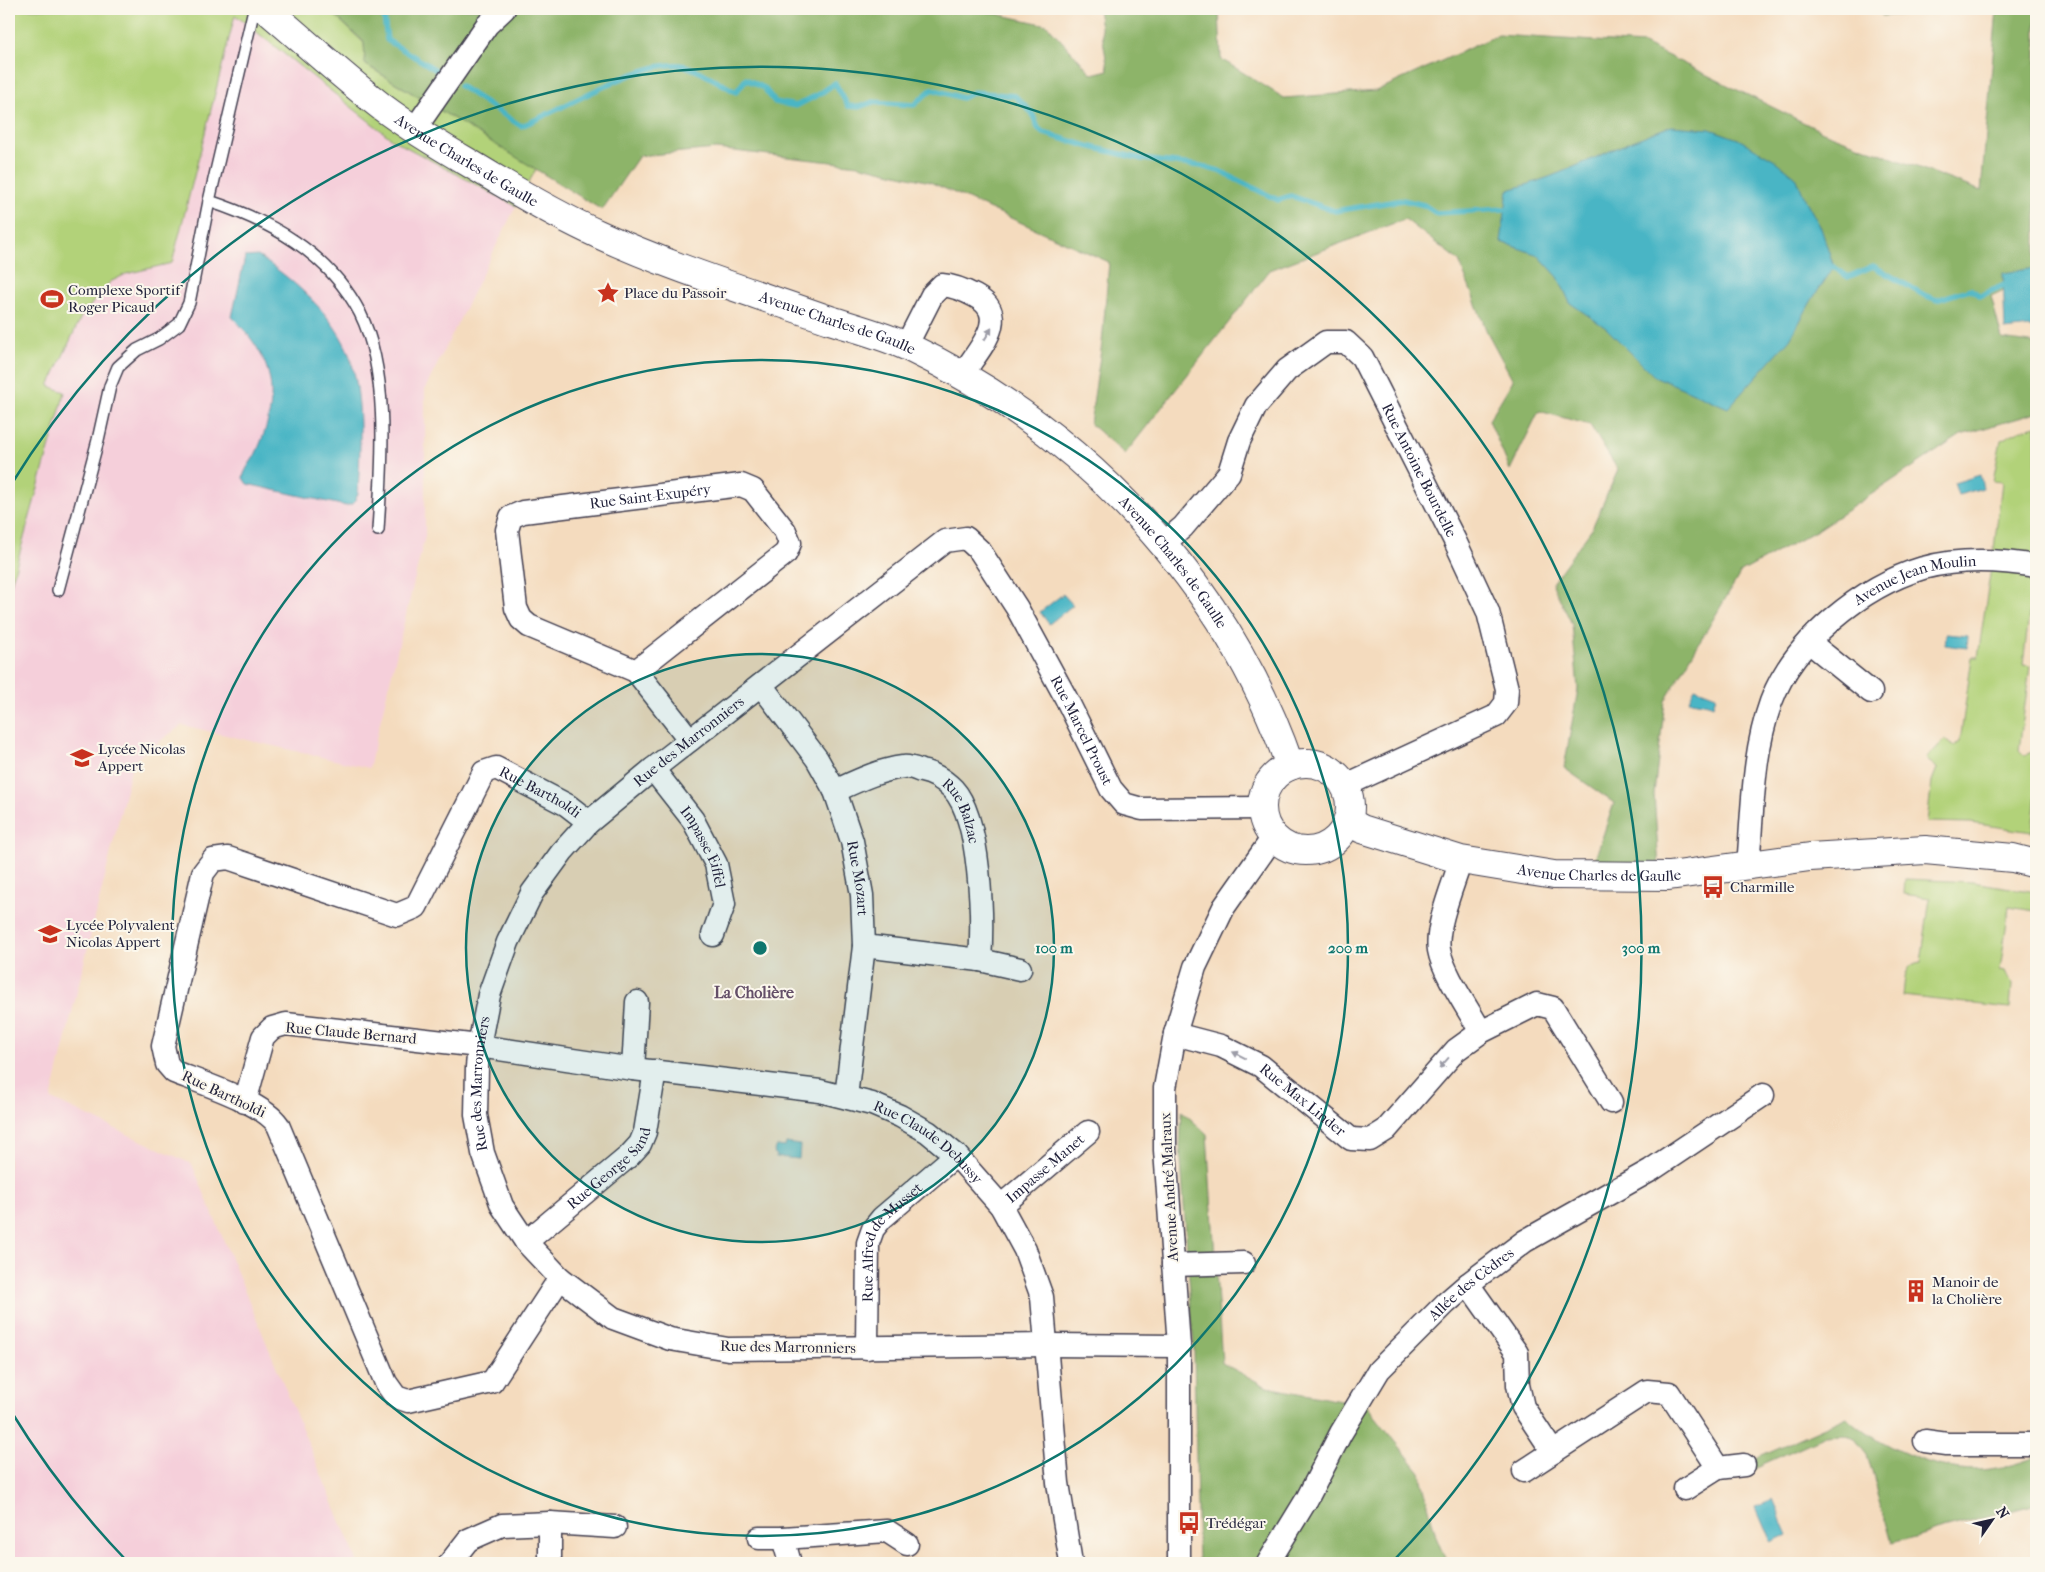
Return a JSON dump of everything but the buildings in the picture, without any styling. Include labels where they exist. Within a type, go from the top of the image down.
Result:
[{"type":"street","name":"Avenue Charles de Gaulle","points":[[266,9],[380,105],[414,130],[515,191],[598,234],[655,257],[906,346],[962,375],[1003,400],[1102,478],[1163,544],[1204,598],[1240,653],[1269,713],[1290,766]]},
{"type":"street","points":[[414,130],[487,25],[504,9]]},
{"type":"street","points":[[906,346],[932,295],[942,285],[955,286],[982,300],[992,312],[992,327],[962,375]]},
{"type":"street","name":"Rue Antoine Bourdelle","points":[[1163,544],[1183,527],[1229,473],[1239,441],[1256,406],[1286,370],[1326,342],[1346,342],[1362,357],[1455,541],[1488,612],[1507,689],[1506,703],[1496,716],[1344,786]]},
{"type":"street","name":"Rue Saint-Exupéry","points":[[636,672],[786,553],[790,543],[785,531],[753,490],[747,486],[741,485],[522,512],[511,517],[507,530],[516,608],[521,619],[529,626],[636,672],[690,740]]},
{"type":"street","name":"Rue des Marronniers","points":[[966,538],[946,541],[760,685],[589,822],[562,852],[532,893],[508,942],[489,994],[479,1046],[476,1115],[483,1153],[502,1206],[526,1242],[560,1278],[613,1318],[670,1339],[728,1349],[1048,1345],[1178,1346]]},
{"type":"street","name":"Rue Marcel Proust","points":[[966,538],[980,551],[1017,608],[1066,698],[1111,789],[1124,804],[1142,809],[1262,808]]},
{"type":"street","name":"Avenue Jean Moulin","points":[[1748,866],[1752,802],[1760,740],[1771,700],[1785,674],[1809,642],[1837,616],[1878,587],[1924,568],[1950,563],[1985,561],[2014,562],[2036,566]]},
{"type":"street","points":[[1809,642],[1870,692]]},
{"type":"street","name":"Rue Mozart","points":[[760,685],[817,759],[835,791],[852,841],[862,895],[864,946],[846,1097]]},
{"type":"street","points":[[1302,763],[1321,766],[1332,772],[1344,786],[1349,800],[1347,821],[1335,840],[1315,850],[1292,848],[1274,836],[1264,820],[1262,808],[1265,790],[1279,772],[1290,766],[1302,763]]},
{"type":"street","name":"Rue Balzac","points":[[835,791],[876,773],[905,767],[934,774],[954,790],[967,815],[975,852],[981,896],[980,960]]},
{"type":"street","name":"Rue Bartholdi","points":[[560,1278],[492,1382],[408,1401],[396,1397],[386,1383],[278,1125],[272,1117],[245,1102],[174,1072],[167,1064],[163,1046],[203,872],[213,860],[228,858],[397,914],[416,907],[484,772],[496,768],[567,805],[589,822]]},
{"type":"street","name":"Impasse Eiffel","points":[[653,769],[693,820],[716,864],[724,904],[713,935]]},
{"type":"street","name":"Avenue Charles de Gaulle","points":[[1347,821],[1362,829],[1461,860],[1554,875],[1669,876],[1810,856],[1925,850],[2013,858],[2036,864]]},
{"type":"street","name":"Avenue André Malraux","points":[[1180,1563],[1178,1346],[1164,1150],[1165,1088],[1175,1034],[1195,966],[1224,907],[1274,836]]},
{"type":"street","points":[[1461,860],[1439,930],[1439,949],[1445,968],[1481,1032]]},
{"type":"street","points":[[864,946],[980,960],[1020,968]]},
{"type":"street","name":"Rue George Sand","points":[[526,1242],[640,1144],[645,1132],[644,1070],[637,1002]]},
{"type":"street","name":"Rue Max Linder","points":[[1175,1034],[1222,1046],[1261,1066],[1351,1138],[1370,1140],[1386,1130],[1456,1050],[1481,1032],[1537,1004],[1553,1008],[1611,1102]]},
{"type":"street","name":"Rue Claude Bernard","points":[[245,1102],[263,1037],[272,1028],[286,1024],[479,1046]]},
{"type":"street","name":"Rue Claude Debussy","points":[[479,1046],[644,1070],[820,1091],[872,1104],[900,1116],[928,1132],[956,1155],[1001,1206],[1026,1250],[1042,1297],[1048,1345],[1058,1483],[1071,1563]]},
{"type":"street","name":"Allée des Cèdres","points":[[1268,1563],[1307,1499],[1341,1433],[1379,1370],[1468,1284],[1525,1241],[1651,1170],[1763,1095]]},
{"type":"street","name":"Impasse Manet","points":[[1001,1206],[1088,1132]]},
{"type":"street","name":"Rue Alfred de Musset","points":[[866,1348],[868,1243],[873,1229],[882,1218],[956,1155]]},
{"type":"street","points":[[1173,1265],[1244,1262]]},
{"type":"street","points":[[1468,1284],[1517,1353],[1518,1385],[1523,1407],[1553,1452]]},
{"type":"street","points":[[1524,1472],[1647,1390],[1669,1393],[1718,1468]]},
{"type":"street","points":[[1924,1441],[1947,1444],[2036,1444]]},
{"type":"street","points":[[1685,1488],[1718,1468],[1744,1465]]},
{"type":"street","points":[[550,1523],[550,1563]]},
{"type":"street","points":[[450,1563],[468,1540],[502,1525],[550,1523],[615,1527]]},
{"type":"street","points":[[759,1538],[887,1531],[907,1544]]},
{"type":"street","points":[[783,1538],[790,1563]]},
{"type":"lane","points":[[58,590],[98,440],[110,386],[118,367],[137,350],[159,339],[179,324],[189,303],[209,201],[254,9]]},
{"type":"lane","points":[[209,201],[243,212],[294,240],[316,256],[340,284],[360,313],[372,346],[382,420],[382,472],[378,530]]},
{"type":"shaded area","name":"Lycée Polyvalent Nicolas Appert","points":[[235,15],[393,140],[516,206],[425,389],[425,536],[369,768],[182,725],[133,761],[51,1099],[192,1164],[358,1563],[9,1563],[9,591],[65,392],[48,386],[81,316],[110,282],[126,274],[173,263]]},
{"type":"green space","name":"Complexe Sportif Roger Picaud","points":[[9,9],[328,9],[364,43],[366,65],[536,169],[516,206],[393,140],[235,15],[172,263],[126,274],[110,282],[81,317],[49,386],[65,392],[9,591]]},
{"type":"green space","points":[[328,9],[974,9],[1047,25],[1092,74],[1108,70],[1098,9],[1219,9],[1221,59],[1284,98],[1376,91],[1498,35],[1644,44],[1823,132],[1981,191],[1997,9],[2036,9],[2036,275],[1991,296],[2002,339],[2036,344],[2036,413],[1961,435],[1819,529],[1741,572],[1665,701],[1654,794],[1659,868],[1594,862],[1614,803],[1564,768],[1578,689],[1572,624],[1552,583],[1592,528],[1618,470],[1590,425],[1539,411],[1510,470],[1489,420],[1513,380],[1487,332],[1459,261],[1405,219],[1270,270],[1125,454],[1090,424],[1102,343],[1109,262],[930,182],[858,165],[716,149],[639,156],[602,210],[365,64],[364,42]]},
{"type":"green space","points":[[1883,9],[1992,9],[1882,16]]},
{"type":"green space","points":[[2036,426],[2036,558],[1993,557],[2002,482],[1993,481],[2001,440],[2019,431]]},
{"type":"green space","points":[[1991,567],[2034,572],[2023,665],[2030,666],[2019,750],[2024,755],[2035,751],[2036,753],[2036,793],[2032,832],[1971,823],[1927,822],[1932,781],[1937,768],[1926,759],[1945,739],[1954,746],[1960,742],[1972,657],[1978,657]]},
{"type":"green space","points":[[1905,879],[1972,882],[2036,892],[2035,911],[2009,907],[2000,970],[2006,971],[2012,984],[2010,1008],[1903,996],[1908,970],[1915,963],[1921,962],[1930,898],[1904,894]]},
{"type":"green space","points":[[1182,1111],[1207,1134],[1222,1363],[1267,1387],[1367,1406],[1420,1472],[1436,1537],[1447,1563],[1198,1563],[1194,1351],[1180,1146]]},
{"type":"green space","points":[[1847,1417],[1874,1438],[1890,1447],[1942,1466],[1984,1470],[2007,1466],[2036,1457],[2036,1504],[1892,1543],[1867,1454],[1855,1439],[1842,1435],[1825,1436],[1741,1474],[1744,1463]]},
{"type":"water","points":[[1671,126],[1710,129],[1738,139],[1775,160],[1796,177],[1806,201],[1821,228],[1834,267],[1813,298],[1790,339],[1728,408],[1654,376],[1606,328],[1570,303],[1558,277],[1538,255],[1501,242],[1508,190],[1550,177]]},
{"type":"water","points":[[258,256],[299,287],[324,313],[335,327],[350,357],[359,408],[360,442],[358,494],[354,503],[346,506],[247,484],[243,478],[257,451],[270,412],[270,379],[265,363],[257,348],[232,317],[245,257]]},
{"type":"water","points":[[2036,268],[2036,329],[2030,327],[2005,330],[2003,273]]},
{"type":"water","points":[[1980,475],[1983,488],[1958,495],[1954,483]]},
{"type":"water","points":[[1063,594],[1073,605],[1049,624],[1040,612]]},
{"type":"water","points":[[1946,634],[1968,636],[1967,648],[1945,645]]},
{"type":"water","points":[[1695,688],[1716,696],[1713,706],[1689,700]]},
{"type":"water","points":[[786,1143],[800,1145],[799,1159],[776,1157],[774,1151],[777,1146],[785,1147]]},
{"type":"water","points":[[1773,1500],[1788,1534],[1771,1542],[1756,1507]]},
{"type":"waterway","points":[[383,9],[387,40],[441,73]]},
{"type":"waterway","points":[[460,86],[521,126],[627,76],[669,65],[692,68],[736,92],[746,79],[764,88],[775,102],[796,106],[821,93],[835,83],[848,106],[859,107],[873,102],[914,105],[932,89],[962,98],[974,92],[1015,96],[1032,113],[1038,128],[1044,133],[1087,146],[1142,159],[1201,166],[1219,171],[1278,200],[1291,196],[1335,211],[1403,200],[1424,205],[1436,213],[1505,209]]},
{"type":"waterway","points":[[1834,267],[1848,277],[1873,266],[1924,295],[1937,300],[1970,289],[1980,296],[2004,285]]},
{"type":"place","name":"Place du Passoir","points":[[608,293]]},
{"type":"place","name":"Complexe Sportif Roger Picaud","points":[[52,299]]},
{"type":"place","name":"Lycée Nicolas Appert","points":[[82,758]]},
{"type":"place","name":"Charmille","points":[[1713,887]]},
{"type":"place","name":"Lycée Polyvalent Nicolas Appert","points":[[50,934]]},
{"type":"place","name":"Manoir de la Cholière","points":[[1916,1291]]},
{"type":"place","name":"Trédégar","points":[[1189,1523]]},
{"type":"district","name":"La Cholière","points":[[754,992]]}]
